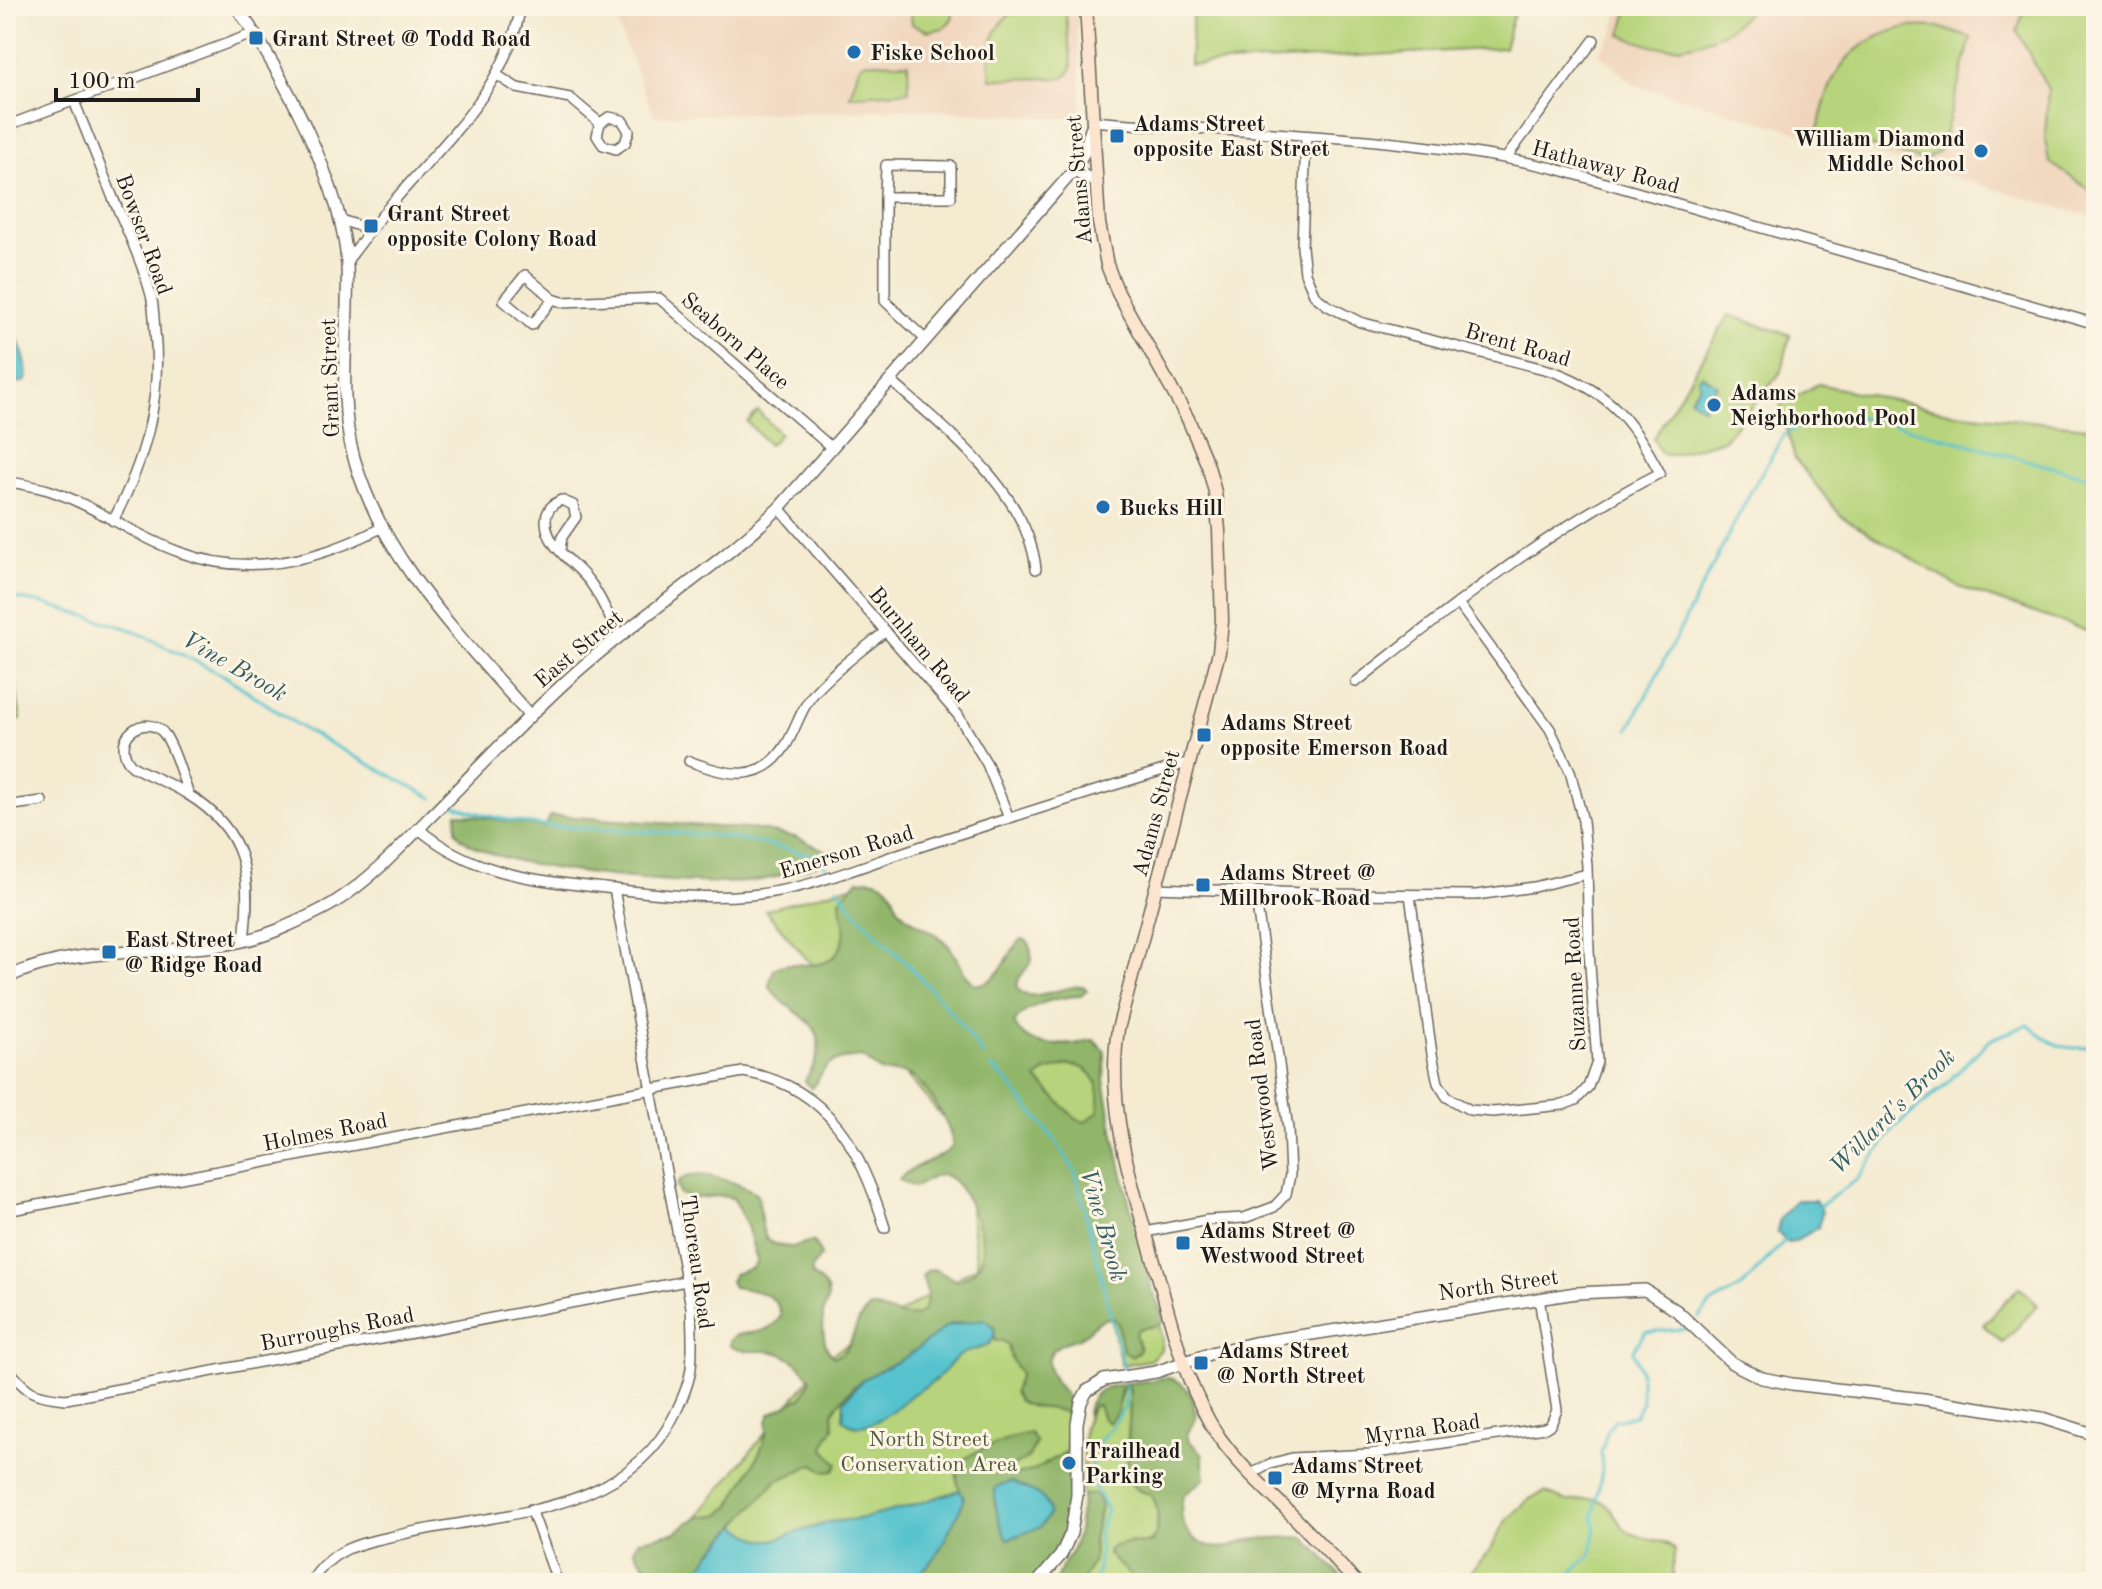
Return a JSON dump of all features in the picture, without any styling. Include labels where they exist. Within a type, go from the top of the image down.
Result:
[{"type":"main road","name":"Adams Street","points":[[1086,6],[1099,223],[1110,278],[1188,419],[1208,466],[1215,492],[1221,588],[1219,652],[1129,981],[1113,1061],[1118,1119],[1133,1192],[1184,1363],[1211,1425],[1251,1474],[1357,1583]]},
{"type":"street","name":"Grant Street","points":[[236,6],[255,33],[304,127],[341,220],[347,261],[345,367],[349,435],[364,490],[397,554],[419,586],[530,716]]},
{"type":"street","points":[[347,261],[457,129],[497,75],[515,33],[521,6]]},
{"type":"street","points":[[6,126],[255,33]]},
{"type":"street","points":[[1506,158],[1594,40]]},
{"type":"street","points":[[497,75],[520,89],[570,98],[600,123]]},
{"type":"street","name":"Bowser Road","points":[[74,101],[141,267],[152,298],[154,315],[156,398],[133,484],[113,521]]},
{"type":"street","name":"Hathaway Road","points":[[1093,121],[1422,146],[1506,158],[1553,168],[2096,324]]},
{"type":"street","name":"East Street","points":[[6,978],[72,957],[189,947],[275,931],[330,905],[365,879],[530,716],[620,635],[724,557],[779,508],[1074,171],[1085,150],[1093,121]]},
{"type":"street","name":"Brent Road","points":[[1306,136],[1302,247],[1305,273],[1315,296],[1360,322],[1577,380],[1621,411],[1640,435],[1660,473],[1588,512],[1458,603],[1356,682]]},
{"type":"street","points":[[885,197],[951,197],[951,166],[886,165],[885,197],[885,301],[926,340]]},
{"type":"street","points":[[1074,171],[1097,182]]},
{"type":"street","points":[[341,220],[371,230]]},
{"type":"street","points":[[525,275],[553,299],[532,325],[504,301],[525,275]]},
{"type":"street","name":"Seaborn Place","points":[[553,299],[567,303],[659,298],[832,448]]},
{"type":"street","points":[[891,381],[1005,491],[1029,539],[1036,569]]},
{"type":"street","points":[[6,481],[48,490],[183,554],[247,565],[274,565],[299,560],[383,527]]},
{"type":"street","points":[[560,550],[564,532],[576,517],[573,505],[561,500],[549,508],[547,533],[560,550],[594,587],[620,635]]},
{"type":"street","name":"Burnham Road","points":[[779,508],[964,725],[987,764],[1009,818]]},
{"type":"street","name":"Suzanne Road","points":[[1410,895],[1432,1054],[1438,1083],[1447,1097],[1470,1110],[1493,1112],[1547,1108],[1576,1100],[1588,1087],[1597,1062],[1583,821],[1570,771],[1550,729],[1458,603]]},
{"type":"street","points":[[689,761],[721,773],[745,774],[769,765],[786,745],[804,707],[815,692],[886,631]]},
{"type":"street","points":[[189,794],[165,736],[153,726],[145,725],[131,731],[124,745],[126,760],[132,766],[189,794],[222,824],[239,850],[248,881],[244,939]]},
{"type":"street","name":"Emerson Road","points":[[419,829],[439,845],[498,871],[534,881],[707,897],[751,895],[797,888],[1190,762]]},
{"type":"street","points":[[6,806],[42,801]]},
{"type":"street","points":[[1155,888],[1476,895],[1534,887],[1587,874]]},
{"type":"street","name":"Thoreau Road","points":[[310,1583],[322,1565],[341,1550],[431,1528],[531,1509],[587,1495],[610,1484],[657,1445],[682,1399],[690,1371],[691,1307],[614,889]]},
{"type":"street","name":"Westwood Road","points":[[1146,1232],[1208,1220],[1244,1218],[1274,1207],[1286,1194],[1290,1175],[1288,1129],[1255,891]]},
{"type":"street","name":"Holmes Road","points":[[6,1211],[743,1072],[770,1076],[796,1089],[824,1110],[850,1144],[872,1183],[885,1228]]},
{"type":"street","name":"Burroughs Road","points":[[6,1366],[22,1387],[43,1397],[66,1399],[686,1281]]},
{"type":"street","name":"North Street","points":[[1037,1583],[1057,1561],[1071,1533],[1077,1495],[1078,1417],[1087,1391],[1104,1380],[1156,1372],[1215,1352],[1254,1343],[1539,1298],[1645,1290],[1677,1311],[1732,1363],[1762,1378],[2042,1418],[2096,1435]]},
{"type":"street","name":"Myrna Road","points":[[1251,1474],[1270,1464],[1292,1458],[1370,1454],[1545,1428],[1551,1424],[1557,1410],[1539,1298]]},
{"type":"street","points":[[531,1509],[558,1583]]},
{"type":"shaded area","name":"Fiske School","points":[[610,6],[1076,6],[1082,119],[909,109],[654,116]]},
{"type":"shaded area","name":"William Diamond Middle School","points":[[1619,6],[2096,6],[2096,218],[1635,85],[1599,53],[1614,31]]},
{"type":"green space","points":[[910,6],[955,6],[952,19],[944,28],[928,31],[912,24]]},
{"type":"green space","points":[[1019,6],[1065,6],[1072,68],[1064,78],[991,79],[989,56],[993,38],[1003,21]]},
{"type":"green space","points":[[1193,6],[1519,6],[1504,48],[1190,65]]},
{"type":"green space","points":[[1629,6],[1753,6],[1723,33],[1685,46],[1658,47],[1621,35]]},
{"type":"green space","points":[[2026,6],[2096,6],[2096,194],[2049,162],[2045,139],[2048,89],[2017,31]]},
{"type":"green space","points":[[1938,27],[1971,38],[1941,149],[1923,161],[1818,131],[1833,80],[1852,54],[1864,44],[1899,29]]},
{"type":"green space","points":[[864,62],[908,63],[909,91],[850,96],[859,67]]},
{"type":"green space","name":"Adams Neighborhood Pool","points":[[1729,315],[1790,335],[1782,371],[1724,440],[1671,455],[1662,454],[1653,439]]},
{"type":"green space","points":[[1818,384],[1953,413],[2096,428],[2096,634],[1959,587],[1841,516],[1795,459],[1780,406]]},
{"type":"green space","points":[[758,411],[780,434],[769,445],[747,422]]},
{"type":"green space","points":[[6,625],[21,720],[6,720]]},
{"type":"green space","points":[[457,813],[545,827],[550,816],[561,816],[761,830],[795,837],[831,853],[833,850],[840,857],[782,875],[746,882],[684,882],[591,874],[504,857],[473,845],[456,831]]},
{"type":"green space","points":[[869,879],[886,884],[900,911],[946,943],[975,985],[997,974],[1015,946],[1026,940],[1030,945],[1032,961],[1019,978],[1017,987],[1021,992],[1035,995],[1083,986],[1087,990],[1081,996],[1053,1000],[1034,1007],[1014,1024],[1033,1041],[1065,1045],[1094,1040],[1105,1052],[1104,1081],[1115,1140],[1130,1206],[1147,1251],[1151,1288],[1162,1313],[1162,1322],[1135,1333],[1140,1350],[1132,1357],[1123,1351],[1118,1324],[1113,1318],[1099,1321],[1081,1337],[1060,1344],[1051,1353],[1049,1369],[1057,1385],[1073,1404],[1070,1416],[1058,1410],[1018,1401],[1014,1392],[1020,1373],[1011,1359],[1008,1345],[995,1341],[994,1327],[975,1321],[951,1324],[908,1356],[854,1386],[838,1404],[833,1412],[834,1428],[824,1449],[838,1464],[834,1471],[824,1472],[814,1464],[776,1481],[711,1553],[690,1583],[649,1583],[648,1568],[634,1548],[638,1541],[676,1532],[689,1522],[718,1515],[730,1507],[760,1452],[770,1414],[802,1397],[811,1380],[797,1363],[784,1355],[730,1346],[734,1336],[771,1327],[781,1316],[779,1308],[770,1297],[733,1287],[730,1281],[734,1274],[752,1268],[757,1261],[747,1226],[734,1199],[686,1196],[679,1193],[677,1184],[683,1178],[716,1177],[757,1194],[762,1228],[770,1241],[778,1245],[790,1247],[814,1242],[821,1255],[812,1269],[812,1275],[828,1292],[823,1331],[827,1348],[834,1357],[848,1347],[860,1319],[873,1307],[898,1315],[915,1316],[921,1313],[927,1296],[922,1276],[928,1270],[934,1269],[957,1281],[972,1273],[981,1260],[980,1230],[964,1195],[950,1178],[936,1176],[914,1187],[899,1180],[953,1146],[948,1127],[929,1094],[913,1078],[903,1073],[881,1071],[861,1057],[831,1064],[811,1088],[805,1081],[816,1059],[819,1045],[817,1034],[769,985],[774,969],[782,965],[819,964],[836,955],[844,938],[840,899],[858,880]],"holes":[[[1078,1066],[1091,1074],[1098,1087],[1098,1112],[1085,1122],[1076,1119],[1037,1079],[1046,1071]]]},
{"type":"green space","name":"North Street Conservation Area","points":[[858,884],[1021,1070],[1101,1060],[1106,1130],[1113,1165],[1162,1338],[1161,1350],[1150,1360],[1121,1365],[1109,1309],[1038,1331],[1040,1369],[1070,1416],[1066,1452],[964,1583],[644,1583],[827,1357],[977,1266],[962,1140],[765,910]]},
{"type":"green space","points":[[2019,1287],[2038,1305],[2003,1343],[1983,1325]]},
{"type":"green space","points":[[1163,1378],[1183,1385],[1195,1411],[1196,1419],[1187,1434],[1189,1441],[1202,1453],[1205,1478],[1183,1496],[1181,1514],[1190,1535],[1218,1548],[1248,1540],[1305,1538],[1348,1583],[1134,1583],[1108,1550],[1119,1545],[1152,1542],[1158,1517],[1150,1494],[1137,1490],[1130,1479],[1129,1386],[1121,1389],[1118,1411],[1109,1423],[1103,1419],[1098,1405],[1093,1406],[1087,1415],[1096,1394],[1105,1388]]},
{"type":"green space","points":[[1123,1386],[1129,1386],[1130,1392],[1127,1454],[1130,1480],[1134,1486],[1154,1497],[1158,1514],[1155,1537],[1147,1544],[1126,1543],[1108,1554],[1128,1572],[1134,1583],[1080,1583],[1093,1556],[1093,1536],[1100,1509],[1096,1495],[1086,1497],[1082,1493],[1084,1426],[1093,1406],[1098,1405],[1101,1413],[1120,1399]]},
{"type":"green space","points":[[1030,1433],[1036,1442],[1029,1457],[1011,1468],[1011,1475],[1034,1470],[1066,1452],[1069,1492],[1067,1523],[1055,1552],[1044,1567],[1029,1583],[910,1583],[936,1555],[963,1503],[957,1478],[963,1461],[980,1450]],"holes":[[[1011,1482],[1035,1493],[1008,1539],[995,1505]]]},
{"type":"green space","points":[[1545,1492],[1568,1501],[1599,1500],[1608,1506],[1629,1532],[1670,1546],[1675,1550],[1672,1569],[1675,1583],[1467,1583],[1472,1570],[1488,1554],[1506,1521],[1529,1499]]},
{"type":"green space","points":[[1094,1494],[1101,1506],[1093,1538],[1094,1560],[1080,1583],[1055,1583],[1076,1541],[1083,1495]]},
{"type":"water","points":[[6,317],[24,356],[26,381],[15,383],[6,369]]},
{"type":"water","points":[[1702,375],[1717,385],[1703,408],[1690,398],[1700,385],[1698,378]]},
{"type":"water","points":[[1796,1200],[1815,1200],[1822,1212],[1818,1227],[1788,1243],[1777,1232],[1780,1219]]},
{"type":"water","points":[[983,1319],[994,1328],[993,1338],[986,1346],[960,1355],[934,1381],[880,1419],[861,1426],[843,1419],[844,1401],[863,1379],[908,1356],[947,1326]]},
{"type":"water","points":[[1011,1482],[1041,1497],[1050,1514],[1039,1528],[1008,1539],[998,1514],[995,1493],[996,1487]]},
{"type":"water","points":[[959,1490],[964,1497],[963,1503],[946,1537],[929,1564],[910,1583],[690,1583],[711,1553],[737,1525],[748,1534],[773,1540],[829,1522],[865,1518],[911,1506]]},
{"type":"waterway","points":[[1629,729],[1751,491],[1784,435],[1811,420],[1851,416],[1897,425],[2096,479]]},
{"type":"waterway","name":"Vine Brook","points":[[6,597],[38,602],[130,629],[225,676],[305,730],[433,798]]},
{"type":"waterway","name":"Vine Brook","points":[[456,806],[517,822],[548,826],[734,838],[820,857],[826,867]]},
{"type":"waterway","name":"Vine Brook","points":[[838,887],[860,917],[936,995],[984,1056]]},
{"type":"waterway","name":"Willard's Brook","points":[[1817,1208],[1858,1179],[1895,1127],[1944,1086],[1989,1040],[2028,1025],[2059,1045],[2075,1048],[2096,1046]]},
{"type":"waterway","name":"Vine Brook","points":[[991,1067],[1007,1081],[1055,1140],[1075,1171],[1124,1369]]},
{"type":"waterway","name":"Willard's Brook","points":[[1699,1317],[1712,1303],[1743,1286],[1786,1239]]},
{"type":"waterway","name":"Willard's Brook","points":[[1566,1583],[1574,1570],[1590,1556],[1596,1529],[1593,1517],[1602,1471],[1601,1453],[1607,1432],[1614,1420],[1635,1416],[1642,1402],[1640,1369],[1633,1351],[1645,1332],[1685,1329]]},
{"type":"waterway","name":"Vine Brook","points":[[1095,1583],[1100,1555],[1098,1534],[1107,1510],[1092,1483],[1091,1450],[1125,1407],[1126,1386]]},
{"type":"place","name":"Grant Street @ Todd Road","points":[[256,38]]},
{"type":"place","name":"Fiske School","points":[[854,52]]},
{"type":"place","name":"Adams Street opposite East Street","points":[[1117,136]]},
{"type":"place","name":"William Diamond Middle School","points":[[1981,151]]},
{"type":"place","name":"Grant Street opposite Colony Road","points":[[371,226]]},
{"type":"place","name":"Adams Neighborhood Pool","points":[[1714,405]]},
{"type":"place","name":"Bucks Hill","points":[[1103,507]]},
{"type":"place","name":"Adams Street opposite Emerson Road","points":[[1204,735]]},
{"type":"place","name":"Adams Street @ Millbrook Road","points":[[1203,885]]},
{"type":"place","name":"East Street @ Ridge Road","points":[[109,952]]},
{"type":"place","name":"Adams Street @ Westwood Street","points":[[1183,1243]]},
{"type":"place","name":"Adams Street @ North Street","points":[[1201,1363]]},
{"type":"place","name":"Trailhead Parking","points":[[1069,1463]]},
{"type":"place","name":"Adams Street @ Myrna Road","points":[[1275,1478]]}]
